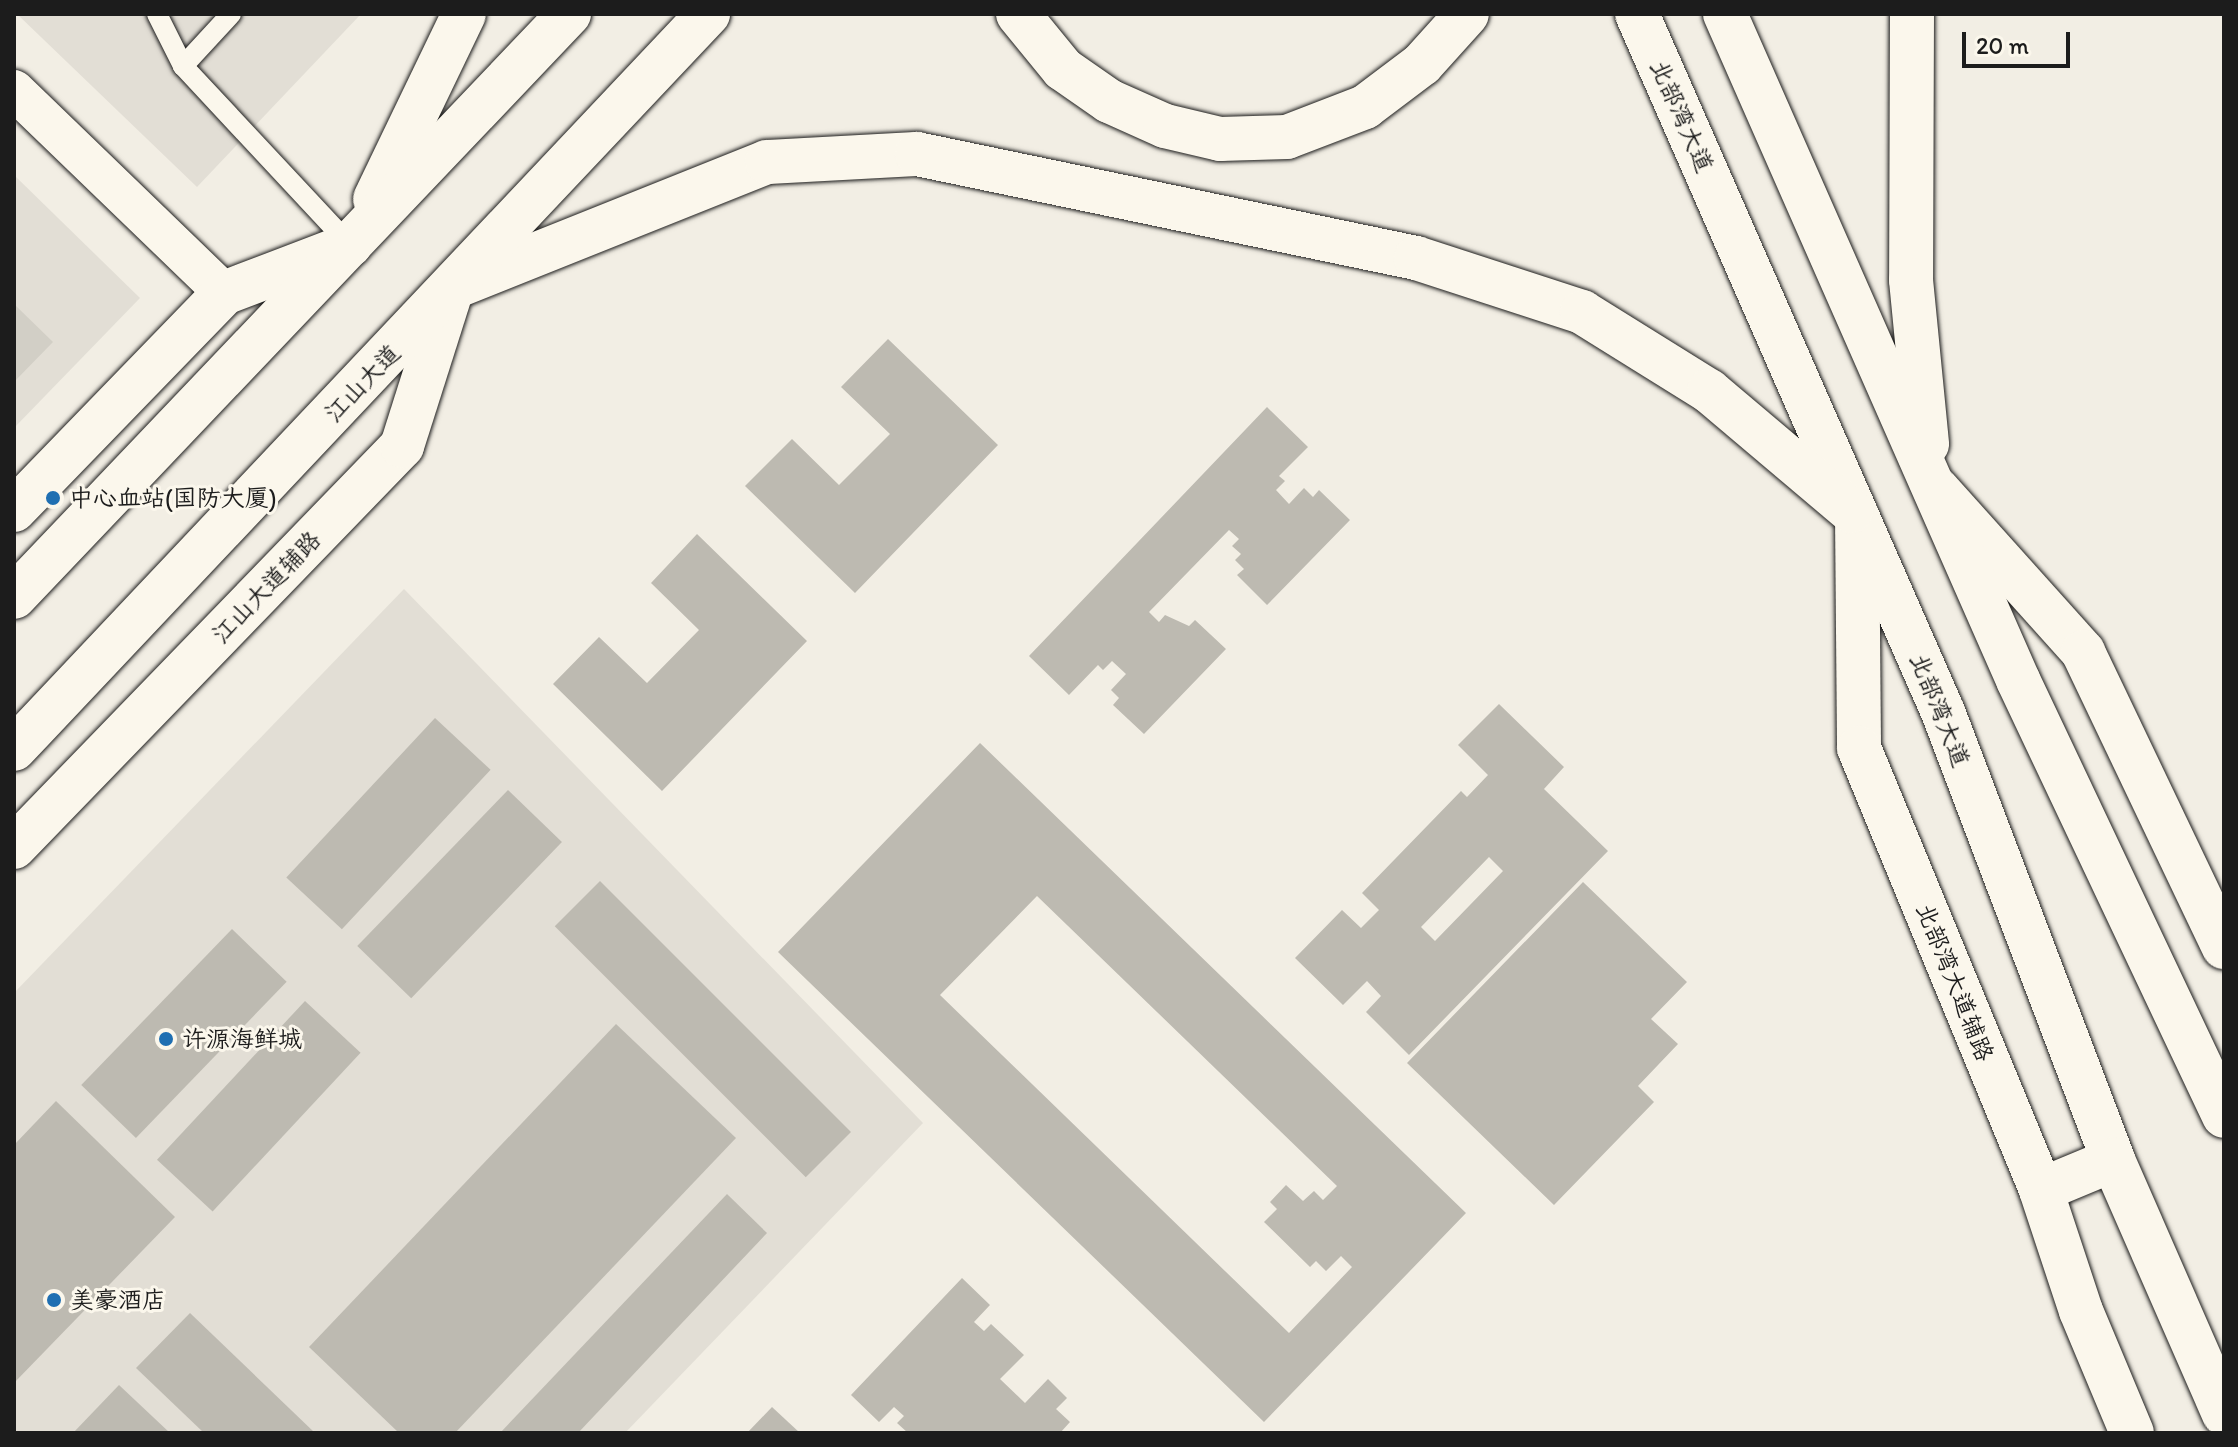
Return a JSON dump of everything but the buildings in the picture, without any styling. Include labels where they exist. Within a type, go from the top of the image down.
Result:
[{"type":"main road","points":[[14,510],[224,293],[350,245],[428,96],[464,14]]},
{"type":"main road","points":[[14,597],[569,14]]},
{"type":"main road","name":"江山大道","points":[[14,749],[708,14]]},
{"type":"main road","points":[[1018,14],[1063,69],[1109,101],[1165,126],[1220,139],[1287,137],[1365,107],[1422,64],[1467,14]]},
{"type":"main road","name":"北部湾大道","points":[[1637,14],[1943,712],[2113,1160],[2224,1414]]},
{"type":"main road","points":[[1725,14],[2018,680],[2224,1116]]},
{"type":"main road","points":[[1912,14],[1911,280],[1931,482],[2083,652],[2224,947]]},
{"type":"main road","points":[[452,288],[767,162],[917,154],[1416,258],[1582,312],[1709,391],[1857,516]]},
{"type":"main road","name":"江山大道辅路","points":[[14,847],[402,446],[452,288]]},
{"type":"main road","name":"北部湾大道辅路","points":[[1857,516],[1859,748],[2041,1190],[2081,1311],[2132,1433]]},
{"type":"main road","points":[[2041,1190],[2113,1160]]},
{"type":"street","points":[[14,90],[224,293]]},
{"type":"lane","points":[[157,14],[183,66],[350,245]]},
{"type":"lane","points":[[183,66],[231,14]]},
{"type":"shaded area","points":[[17,14],[361,14],[197,187]]},
{"type":"shaded area","points":[[14,175],[140,298],[14,428]]},
{"type":"shaded area","points":[[14,304],[53,342],[14,382]]},
{"type":"shaded area","points":[[404,589],[923,1123],[625,1433],[14,1433],[14,993]]},
{"type":"place","name":"中心血站(国防大厦)","points":[[53,498]]},
{"type":"place","name":"许源海鲜城","points":[[166,1039]]},
{"type":"place","name":"美豪酒店","points":[[54,1300]]}]
